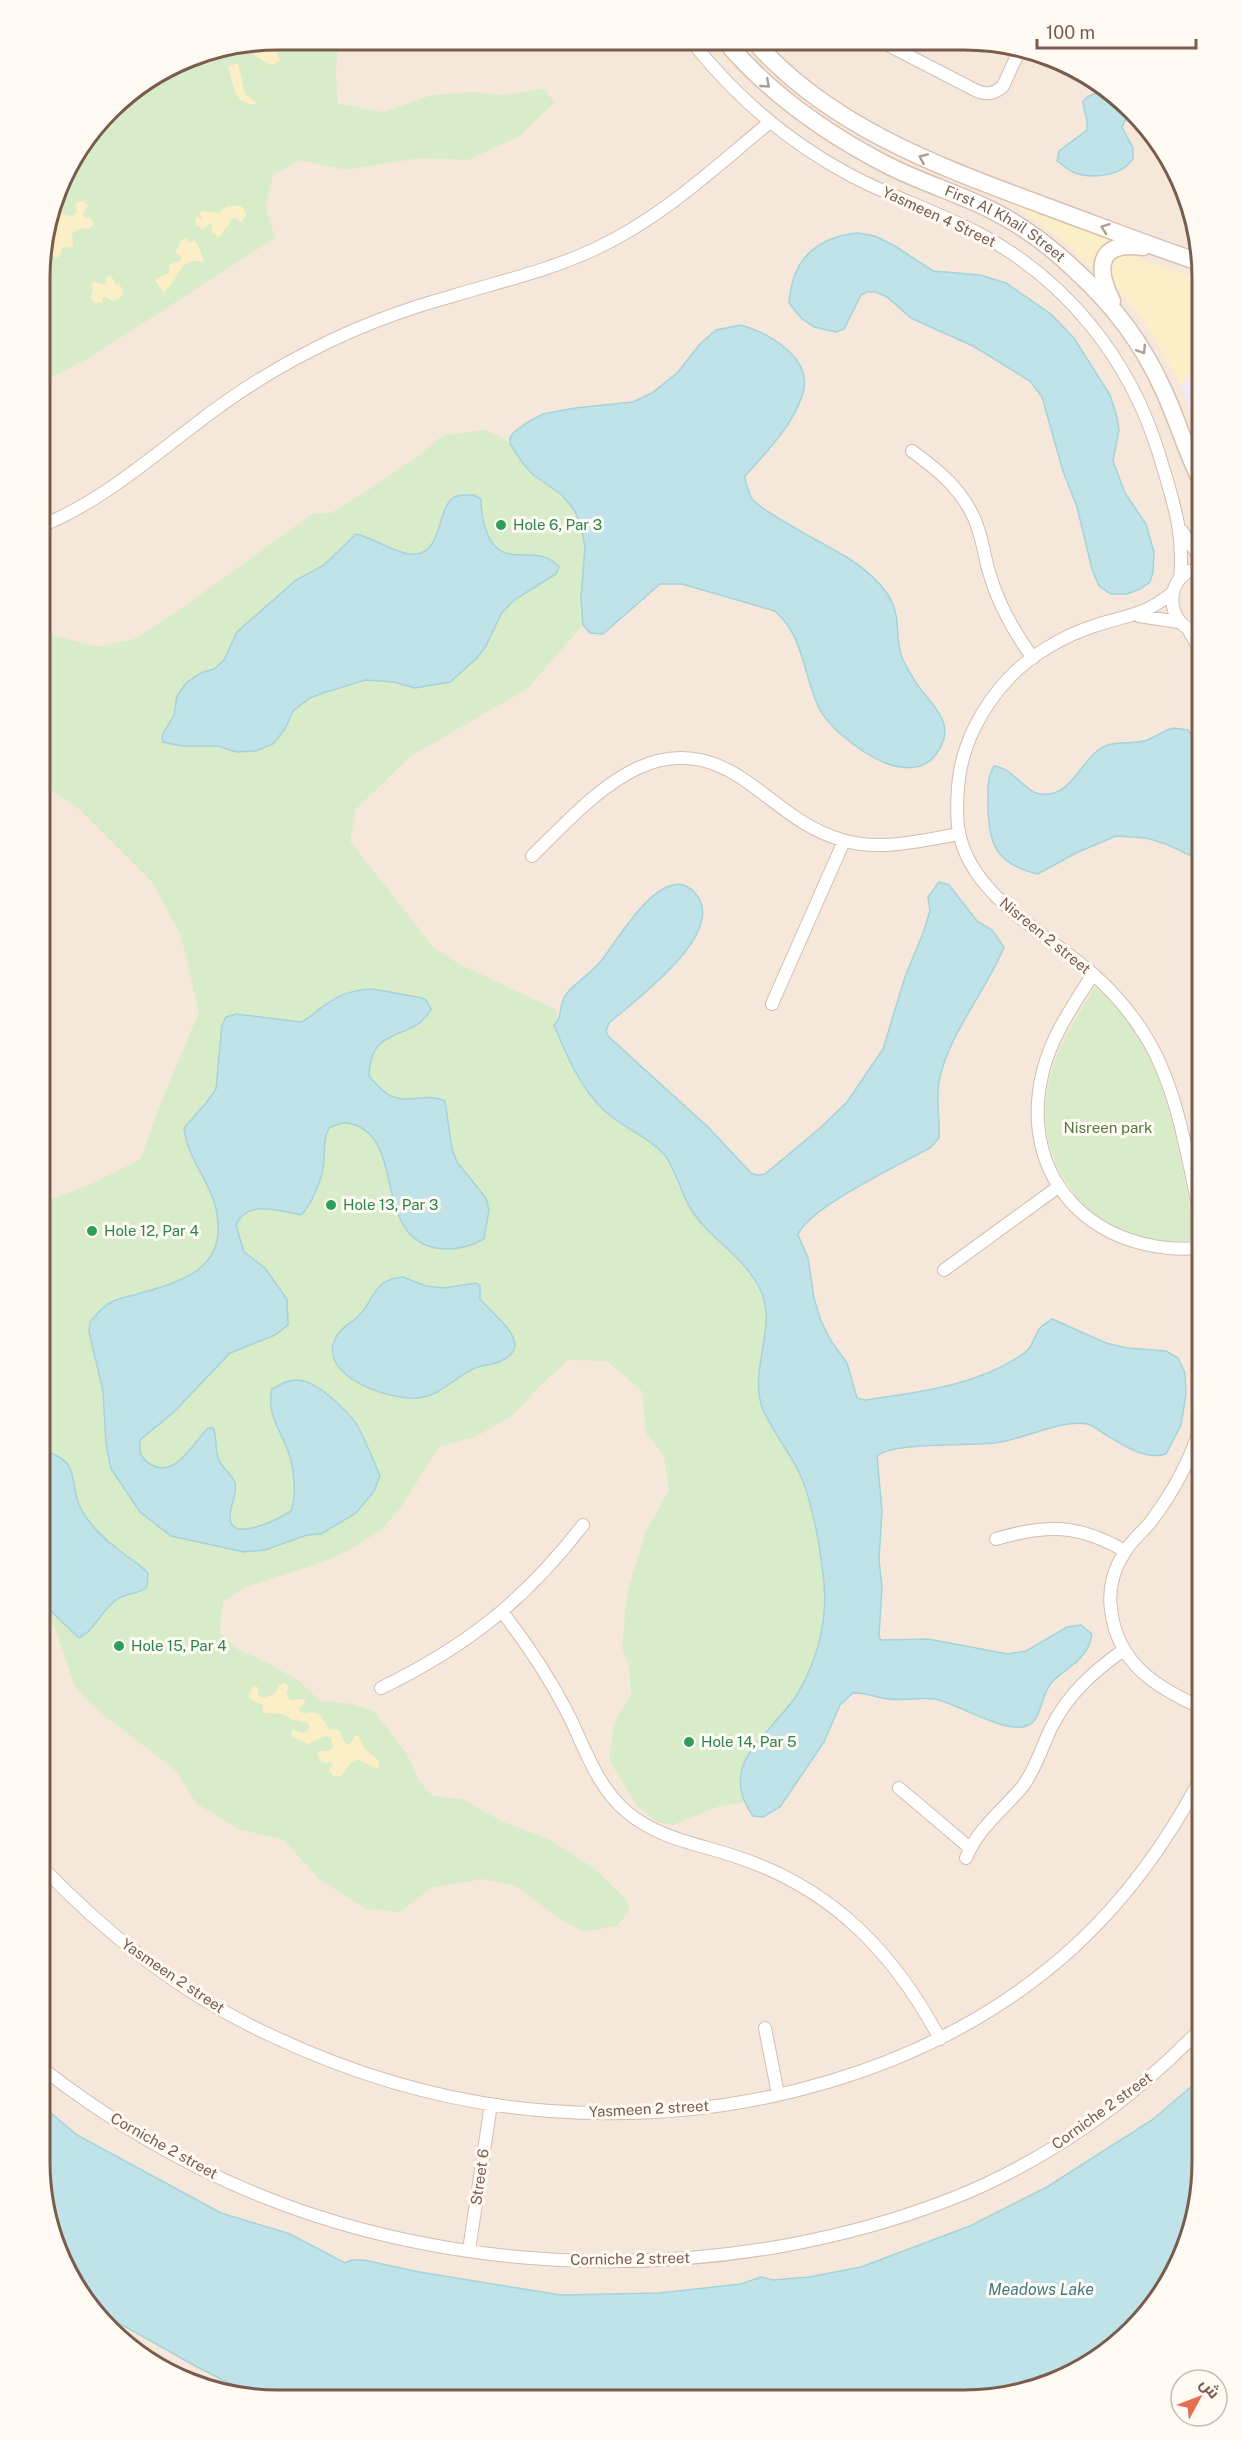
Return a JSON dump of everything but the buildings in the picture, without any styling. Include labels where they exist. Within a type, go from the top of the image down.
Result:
[{"type":"main road","name":"First Al Khail Street","points":[[734,50],[764,82],[836,136],[888,165],[994,211],[1023,229],[1077,271],[1123,322],[1144,353],[1163,387],[1192,463]]},
{"type":"main road","name":"First Al Khail Street","points":[[763,50],[779,66],[824,101],[872,133],[898,147],[961,174],[1191,259]]},
{"type":"main road","points":[[1123,322],[1102,280],[1101,271],[1107,254],[1123,246],[1167,251]]},
{"type":"street","name":"Yasmeen 4 Street","points":[[698,50],[718,74],[770,122],[808,149],[891,196],[977,232],[1020,258],[1054,285],[1085,317],[1111,351],[1134,389],[1151,429],[1181,530]]},
{"type":"street","points":[[898,50],[987,94],[1003,86],[1017,56]]},
{"type":"street","points":[[50,522],[106,492],[221,405],[274,370],[314,348],[381,319],[416,307],[565,262],[622,236],[674,202],[770,122]]},
{"type":"street","points":[[912,451],[950,482],[971,511],[978,527],[996,593],[1006,616],[1032,658]]},
{"type":"street","points":[[1181,530],[1192,546]]},
{"type":"street","points":[[1180,578],[1181,530]]},
{"type":"street","points":[[1192,571],[1180,578],[1172,593],[1174,613],[1192,637]]},
{"type":"street","name":"Nisreen 2 street","points":[[1172,593],[1154,607],[1134,616],[1081,631],[1032,658],[1011,677],[992,698],[969,739],[959,776],[957,804],[959,834],[969,858],[1000,900],[1093,974],[1122,1002],[1140,1027],[1155,1054],[1176,1110],[1192,1180]]},
{"type":"street","name":"Nisreen 2 street","points":[[1134,616],[1162,618],[1192,629]]},
{"type":"street","points":[[532,856],[609,783],[644,765],[680,758],[707,762],[731,771],[791,817],[816,831],[844,841],[888,844],[959,834]]},
{"type":"street","points":[[772,1004],[844,841]]},
{"type":"street","points":[[1093,974],[1052,1043],[1043,1071],[1039,1101],[1040,1130],[1046,1159],[1058,1187],[1075,1208],[1098,1226],[1123,1239],[1151,1247],[1192,1249]]},
{"type":"street","points":[[944,1270],[1058,1187]]},
{"type":"street","points":[[1192,1449],[1184,1471],[1167,1500],[1125,1551],[1114,1574],[1110,1600],[1113,1626],[1122,1651],[1144,1674],[1171,1693],[1192,1703]]},
{"type":"street","points":[[381,1688],[424,1667],[465,1642],[503,1612],[558,1556],[583,1525]]},
{"type":"street","points":[[996,1539],[1025,1530],[1066,1528],[1106,1539],[1125,1551]]},
{"type":"street","points":[[503,1612],[553,1686],[601,1782],[626,1811],[662,1834],[756,1863],[819,1896],[864,1933],[892,1964],[915,1996],[940,2039]]},
{"type":"street","points":[[899,1788],[968,1853],[981,1830],[1024,1785],[1063,1706],[1080,1685],[1122,1651]]},
{"type":"street","name":"Yasmeen 2 street","points":[[50,1875],[115,1936],[163,1973],[213,2005],[265,2033],[319,2057],[375,2077],[491,2104],[548,2111],[606,2113],[664,2111],[722,2105],[778,2094],[866,2069],[940,2039],[1007,2000],[1034,1981],[1076,1945],[1115,1906],[1149,1863],[1192,1795]]},
{"type":"street","points":[[765,2028],[778,2094]]},
{"type":"street","name":"Corniche 2 street","points":[[50,2074],[112,2118],[160,2147],[258,2195],[362,2230],[415,2242],[469,2250],[564,2260],[651,2261],[766,2248],[887,2221],[963,2194],[1028,2162],[1064,2140],[1132,2092],[1192,2035]]},
{"type":"street","name":"Street 6","points":[[469,2250],[491,2104]]},
{"type":"shaded area","points":[[263,50],[993,51],[1022,57],[1051,67],[1090,88],[1114,106],[1135,127],[1153,151],[1174,190],[1184,219],[1190,248],[1192,278],[1192,2162],[1190,2192],[1184,2221],[1174,2250],[1153,2289],[1135,2313],[1114,2334],[1090,2352],[1051,2373],[1022,2383],[978,2390],[248,2389],[219,2383],[190,2373],[151,2352],[127,2334],[106,2313],[88,2289],[67,2250],[57,2221],[50,2177],[51,248],[57,219],[73,177],[88,151],[116,116],[151,88],[190,67],[219,57]]},
{"type":"shaded area","points":[[1192,371],[1192,416],[1181,387]]},
{"type":"green space","points":[[337,50],[338,104],[383,112],[432,95],[473,92],[502,95],[543,89],[555,102],[520,136],[468,160],[420,158],[346,170],[300,160],[273,175],[266,207],[275,238],[89,358],[50,378],[50,263],[57,219],[73,177],[88,151],[106,127],[127,106],[164,80],[204,62],[248,51]]},
{"type":"green space","points":[[486,430],[502,438],[516,451],[529,471],[559,493],[573,510],[580,525],[585,557],[583,625],[527,689],[411,756],[356,809],[350,841],[434,948],[459,964],[557,1010],[558,1021],[604,1110],[645,1138],[666,1156],[691,1210],[739,1260],[759,1286],[766,1303],[766,1330],[758,1387],[761,1405],[799,1473],[811,1509],[825,1585],[823,1626],[812,1666],[784,1715],[766,1729],[741,1779],[744,1803],[720,1806],[673,1825],[658,1822],[637,1806],[609,1760],[614,1723],[631,1695],[629,1666],[622,1648],[627,1593],[646,1531],[669,1490],[664,1456],[646,1433],[642,1391],[607,1361],[569,1360],[542,1384],[512,1416],[475,1437],[440,1446],[399,1510],[381,1530],[353,1548],[321,1563],[245,1587],[223,1602],[220,1633],[239,1650],[299,1681],[320,1701],[347,1703],[374,1711],[407,1754],[420,1782],[433,1796],[462,1799],[501,1821],[551,1840],[595,1869],[626,1899],[630,1911],[617,1926],[584,1932],[560,1919],[516,1886],[483,1879],[431,1888],[400,1912],[365,1908],[320,1880],[284,1840],[238,1829],[196,1803],[176,1771],[95,1708],[75,1687],[50,1619],[50,1199],[89,1185],[141,1159],[157,1112],[199,1012],[181,936],[153,883],[80,810],[50,789],[50,634],[97,647],[134,639],[178,611],[312,514],[331,513],[417,457],[443,435]]},
{"type":"green space","name":"Nisreen park","points":[[1095,987],[1116,1006],[1129,1022],[1147,1052],[1158,1077],[1174,1131],[1192,1216],[1192,1240],[1142,1240],[1122,1233],[1095,1216],[1067,1185],[1050,1148],[1045,1107],[1051,1072],[1074,1023]]},
{"type":"sand","points":[[256,50],[277,50],[280,61],[271,65],[254,55]]},
{"type":"sand","points":[[238,63],[245,94],[258,104],[244,102],[236,93],[228,66]]},
{"type":"sand","points":[[1005,200],[1115,241],[1100,252],[1092,269],[1051,232]]},
{"type":"sand","points":[[84,201],[88,206],[82,215],[92,220],[94,224],[89,229],[81,228],[72,233],[73,247],[62,248],[59,257],[55,257],[52,255],[52,245],[54,231],[58,230],[56,225],[58,217],[60,214],[72,216],[77,212],[75,203]]},
{"type":"sand","points":[[227,206],[241,206],[246,216],[241,222],[237,218],[230,219],[229,226],[225,228],[220,237],[212,233],[212,222],[203,229],[195,225],[196,217],[202,219],[200,213],[202,211],[219,213]]},
{"type":"sand","points":[[186,238],[189,243],[195,241],[204,261],[192,261],[186,264],[164,292],[156,279],[169,273],[169,265],[181,260],[181,256],[175,253],[181,241]]},
{"type":"sand","points":[[1124,254],[1192,277],[1192,371],[1181,387],[1149,329],[1115,283],[1108,266],[1114,258]]},
{"type":"sand","points":[[107,276],[112,277],[115,283],[120,285],[123,291],[121,297],[113,301],[104,296],[102,302],[95,303],[90,298],[93,291],[91,285],[94,282],[106,285]]},
{"type":"sand","points":[[285,1683],[289,1688],[286,1693],[290,1700],[305,1699],[304,1704],[298,1709],[300,1712],[318,1714],[329,1729],[339,1730],[348,1745],[355,1736],[359,1736],[364,1748],[379,1761],[379,1767],[376,1768],[358,1759],[352,1762],[341,1776],[333,1776],[329,1771],[333,1763],[322,1762],[317,1754],[320,1751],[329,1751],[333,1747],[331,1738],[325,1736],[307,1744],[292,1736],[291,1732],[293,1730],[302,1733],[308,1731],[310,1727],[307,1723],[292,1720],[284,1714],[263,1713],[262,1704],[253,1701],[248,1696],[253,1686],[258,1687],[258,1695],[263,1698],[275,1694],[279,1685]]},
{"type":"water","points":[[1097,93],[1128,119],[1122,127],[1133,148],[1133,159],[1128,164],[1116,172],[1100,176],[1075,173],[1057,161],[1059,151],[1087,130],[1083,101]]},
{"type":"water","points":[[858,233],[875,236],[895,246],[933,271],[980,275],[1006,283],[1051,314],[1074,338],[1110,395],[1116,413],[1119,430],[1113,461],[1125,493],[1146,524],[1154,552],[1150,582],[1127,594],[1111,594],[1099,586],[1042,397],[1030,381],[973,346],[911,318],[887,297],[876,292],[861,295],[844,329],[836,332],[814,327],[801,318],[789,303],[795,274],[801,263],[809,253],[830,240]]},
{"type":"water","points":[[741,325],[763,334],[786,348],[801,368],[804,380],[803,393],[793,416],[762,458],[745,476],[751,497],[780,519],[856,563],[878,582],[890,597],[896,615],[898,643],[903,660],[938,712],[945,729],[941,747],[933,758],[922,765],[900,767],[877,759],[853,744],[832,725],[818,706],[792,632],[775,611],[682,584],[660,584],[603,634],[590,633],[583,625],[581,598],[585,547],[581,525],[574,510],[562,495],[532,474],[522,462],[510,444],[510,438],[528,422],[543,414],[633,402],[652,393],[677,373],[700,344],[716,330]]},
{"type":"water","points":[[474,495],[481,499],[487,533],[502,552],[543,557],[559,567],[556,574],[514,600],[501,614],[486,646],[477,658],[450,682],[415,688],[394,682],[365,680],[323,693],[310,698],[293,711],[285,729],[273,744],[256,751],[236,752],[218,746],[182,746],[163,742],[162,736],[174,715],[177,696],[186,683],[201,673],[214,669],[224,660],[237,632],[296,580],[324,565],[356,534],[402,552],[420,554],[433,542],[448,504],[454,497]]},
{"type":"water","points":[[1173,728],[1188,730],[1192,737],[1192,856],[1166,844],[1146,838],[1116,836],[1076,853],[1038,874],[1012,864],[997,850],[992,840],[988,817],[988,784],[994,766],[1007,771],[1034,792],[1050,794],[1066,786],[1101,748],[1113,744],[1144,741]]},
{"type":"water","points":[[939,882],[949,885],[977,921],[992,930],[1004,947],[959,1030],[943,1065],[938,1089],[939,1138],[931,1147],[879,1175],[819,1212],[805,1224],[798,1235],[808,1258],[814,1298],[821,1321],[831,1341],[847,1363],[857,1398],[865,1400],[947,1386],[986,1374],[1027,1351],[1041,1327],[1052,1319],[1106,1343],[1127,1348],[1166,1351],[1178,1358],[1185,1373],[1186,1394],[1181,1425],[1166,1454],[1158,1456],[1133,1450],[1091,1425],[1076,1423],[994,1443],[899,1448],[877,1456],[882,1511],[879,1560],[882,1587],[879,1636],[881,1640],[928,1639],[1008,1654],[1026,1651],[1067,1627],[1081,1625],[1092,1634],[1090,1642],[1083,1655],[1049,1686],[1036,1718],[1024,1727],[1000,1724],[935,1699],[895,1699],[853,1693],[840,1705],[824,1742],[780,1807],[763,1817],[753,1816],[743,1797],[740,1780],[744,1764],[752,1749],[798,1693],[817,1650],[825,1605],[820,1548],[808,1496],[799,1472],[768,1421],[761,1404],[759,1375],[766,1330],[764,1301],[752,1276],[690,1208],[664,1154],[612,1117],[589,1093],[569,1059],[554,1025],[558,1020],[565,995],[601,961],[644,904],[658,892],[672,885],[686,886],[698,897],[703,913],[698,930],[688,948],[672,967],[609,1023],[606,1031],[609,1037],[709,1128],[751,1173],[765,1174],[819,1129],[847,1102],[883,1049],[905,977],[930,911],[928,897]]},
{"type":"water","points":[[373,989],[422,998],[426,1000],[431,1009],[414,1027],[384,1040],[371,1059],[369,1076],[385,1092],[397,1098],[431,1098],[445,1101],[452,1149],[457,1162],[486,1198],[489,1210],[484,1239],[466,1247],[454,1249],[436,1248],[416,1240],[404,1226],[396,1208],[380,1150],[370,1135],[348,1123],[329,1128],[319,1183],[313,1198],[301,1215],[256,1209],[241,1217],[236,1225],[244,1252],[265,1268],[287,1299],[288,1325],[275,1335],[230,1353],[175,1411],[140,1440],[140,1451],[142,1457],[150,1464],[159,1468],[168,1467],[184,1457],[208,1428],[213,1428],[219,1460],[235,1483],[230,1515],[232,1524],[237,1528],[246,1529],[266,1524],[291,1511],[294,1497],[290,1458],[272,1413],[272,1389],[288,1381],[298,1380],[314,1385],[339,1404],[352,1419],[363,1437],[380,1476],[374,1491],[356,1513],[321,1534],[307,1535],[265,1550],[244,1552],[171,1536],[140,1512],[111,1469],[106,1444],[103,1391],[89,1332],[90,1322],[113,1301],[184,1278],[207,1261],[215,1248],[218,1233],[217,1214],[210,1192],[190,1150],[184,1128],[216,1089],[222,1025],[226,1017],[236,1014],[301,1022],[344,994]]},
{"type":"water","points":[[403,1277],[426,1286],[444,1288],[476,1283],[480,1286],[480,1299],[502,1321],[514,1339],[515,1347],[511,1354],[501,1361],[475,1368],[441,1390],[419,1398],[407,1398],[376,1391],[347,1375],[337,1365],[333,1353],[335,1339],[343,1328],[366,1307],[378,1287],[392,1279]]},
{"type":"water","points":[[50,1453],[60,1457],[70,1469],[77,1500],[84,1515],[108,1541],[148,1573],[147,1587],[116,1600],[85,1635],[79,1638],[50,1609]]},
{"type":"water","name":"Meadows Lake","points":[[1192,2086],[1190,2192],[1184,2221],[1174,2250],[1153,2289],[1125,2324],[1077,2360],[1051,2373],[1022,2383],[978,2390],[263,2390],[236,2387],[111,2319],[106,2313],[88,2289],[67,2250],[57,2221],[50,2177],[50,2112],[77,2135],[221,2213],[290,2234],[345,2263],[352,2260],[364,2260],[419,2272],[561,2295],[659,2293],[741,2284],[761,2277],[773,2280],[809,2277],[861,2267],[970,2226],[1047,2187],[1152,2120]]},
{"type":"place","name":"Hole 6, Par 3","points":[[501,525]]},
{"type":"place","name":"Hole 13, Par 3","points":[[331,1205]]},
{"type":"place","name":"Hole 12, Par 4","points":[[92,1231]]},
{"type":"place","name":"Hole 15, Par 4","points":[[119,1646]]},
{"type":"place","name":"Hole 14, Par 5","points":[[689,1742]]}]
